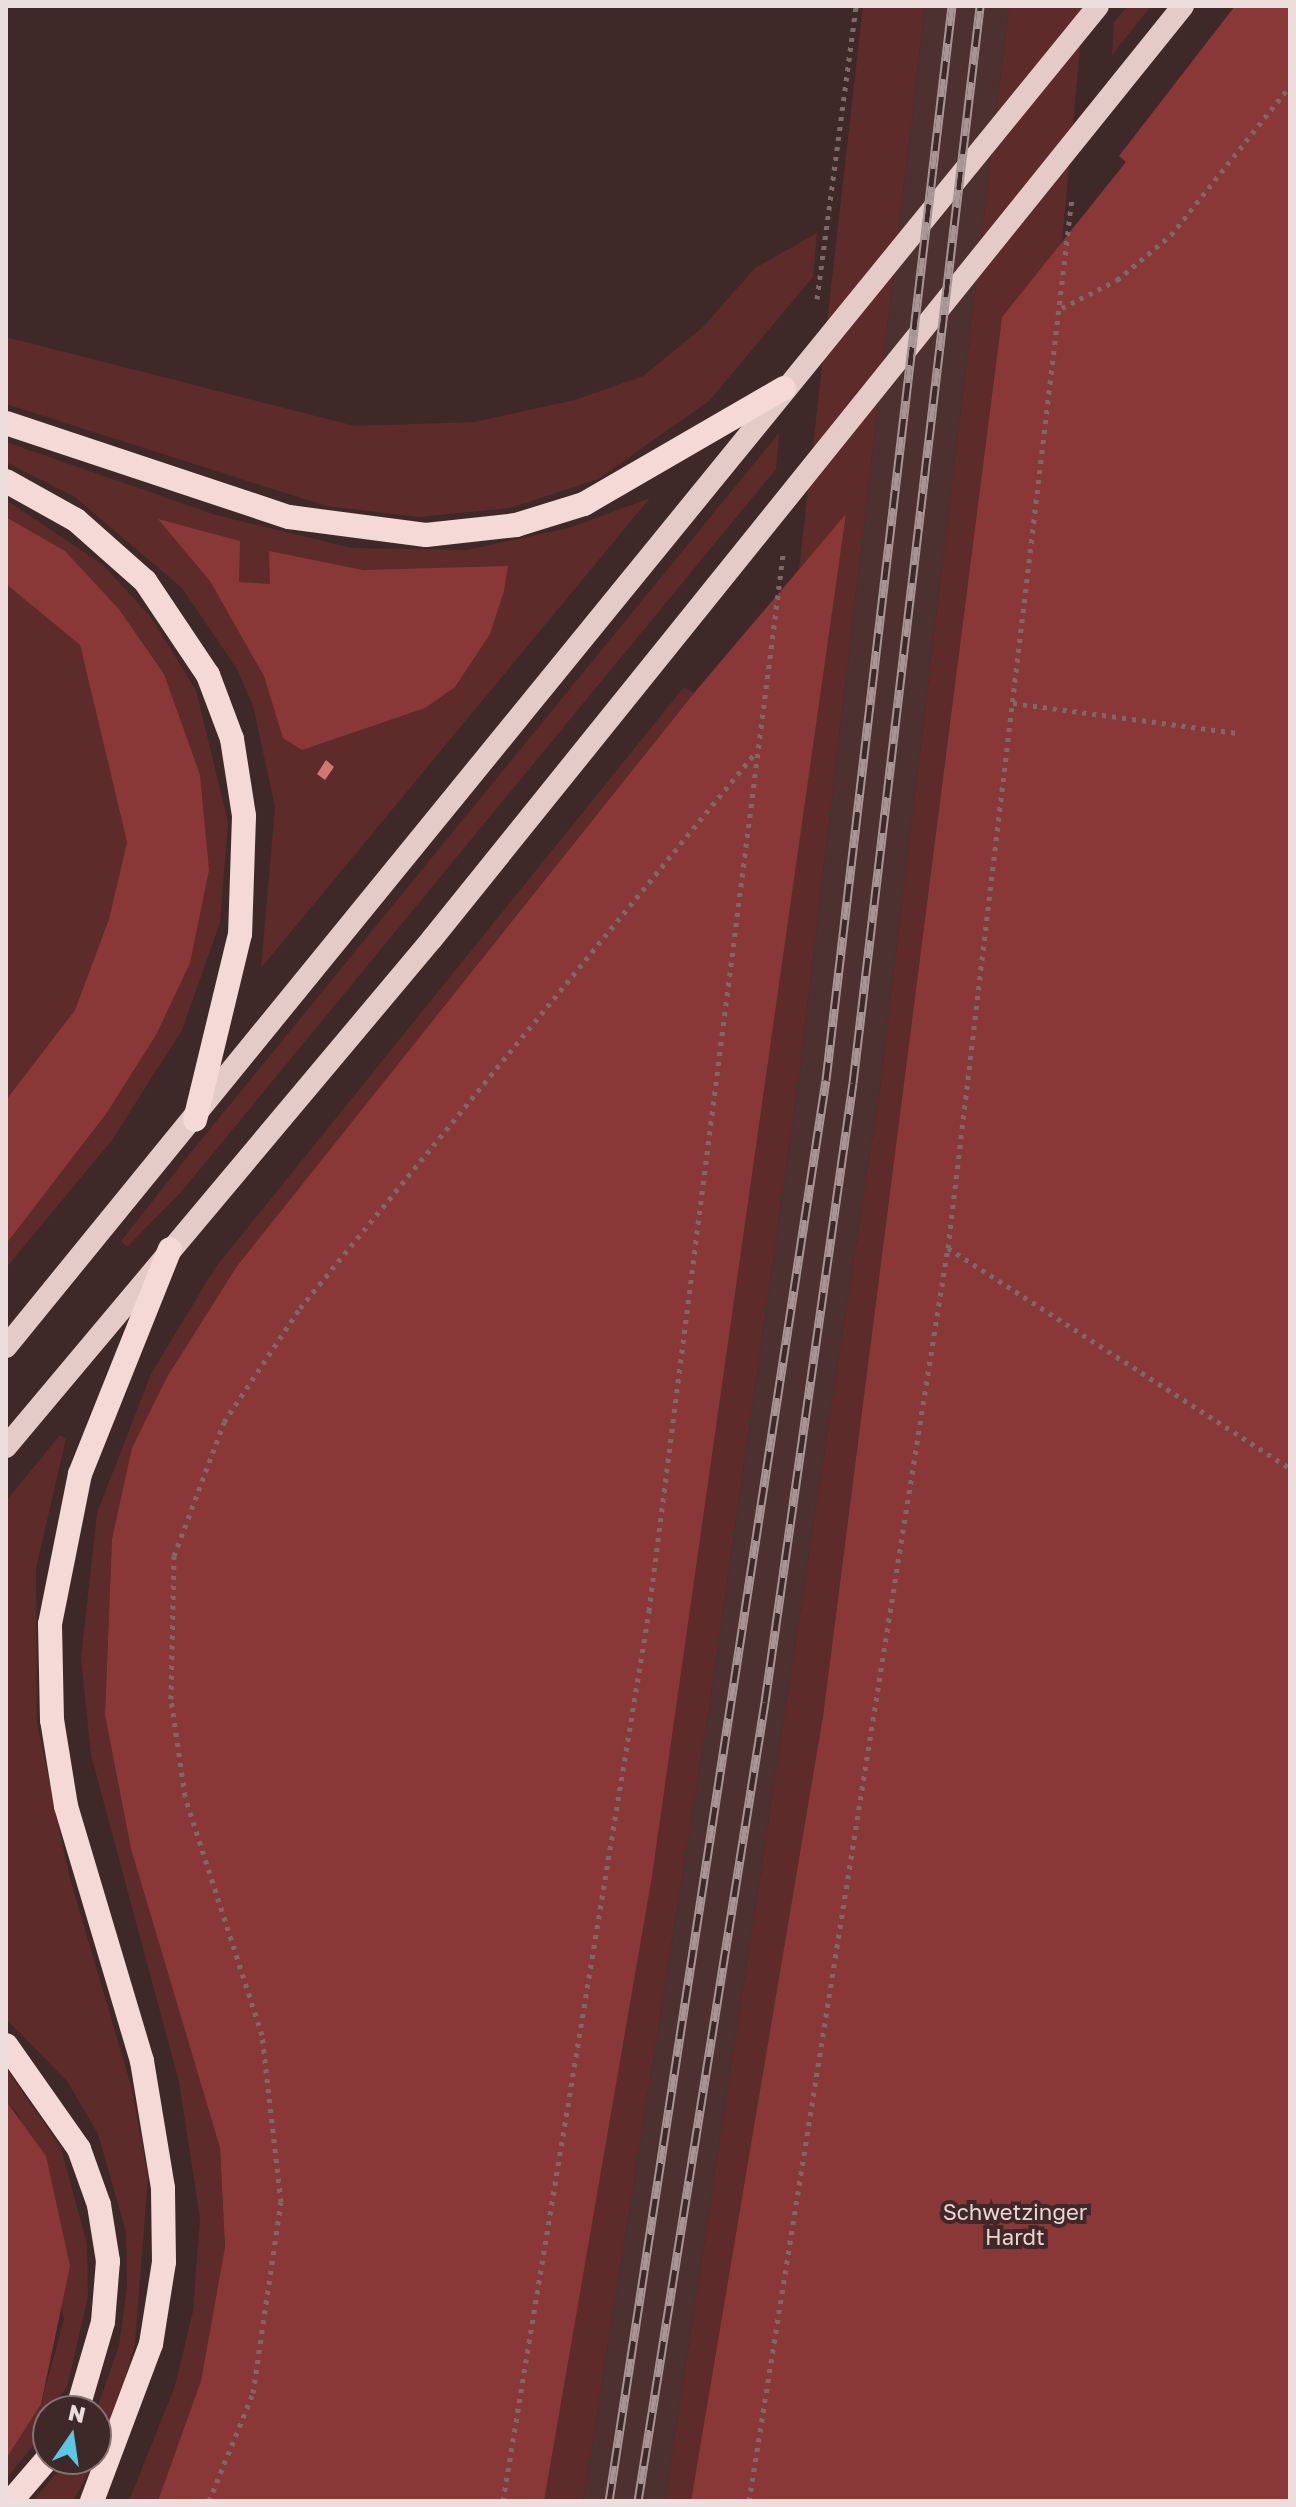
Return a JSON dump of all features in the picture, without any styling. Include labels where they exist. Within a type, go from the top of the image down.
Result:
[{"type":"highway","points":[[6,1347],[195,1120],[306,972],[1098,6]]},
{"type":"highway","points":[[6,1447],[432,939],[771,509],[1183,6]]},
{"type":"highway","points":[[6,423],[289,517],[426,535],[516,525],[584,504],[784,388]]},
{"type":"highway","points":[[6,481],[76,520],[145,581],[208,675],[232,739],[244,816],[240,934],[195,1120]]},
{"type":"highway","points":[[92,2501],[151,2344],[164,2262],[163,2188],[142,2061],[66,1806],[52,1720],[50,1624],[80,1474],[170,1249]]},
{"type":"highway","points":[[6,2045],[79,2149],[99,2205],[108,2261],[103,2322],[82,2395]]},
{"type":"highway","points":[[11,2501],[33,2475]]},
{"type":"path","points":[[749,2501],[948,1248],[1061,308],[1117,280],[1171,235],[1290,86]]},
{"type":"path","points":[[1013,703],[1239,733]]},
{"type":"path","points":[[503,2501],[649,1611],[759,728]]},
{"type":"path","points":[[209,2501],[253,2393],[281,2202],[262,2035],[185,1796],[171,1699],[174,1556],[224,1422],[300,1308],[757,751]]},
{"type":"path","points":[[948,1248],[1290,1468]]},
{"type":"shaded area","points":[[863,6],[925,6],[799,1077],[711,1695],[583,2501],[544,2501],[846,516],[799,569]]},
{"type":"shaded area","points":[[925,6],[1009,6],[880,1087],[665,2501],[583,2501],[711,1695],[799,1077]]},
{"type":"shaded area","points":[[1009,6],[1084,6],[1062,242],[1002,317],[823,1716],[691,2501],[665,2501],[880,1087]]},
{"type":"shaded area","points":[[1128,6],[1151,6],[1112,55],[1114,22]]},
{"type":"shaded area","points":[[817,233],[813,277],[709,401],[598,479],[510,508],[419,517],[326,506],[6,404],[6,337],[355,426],[474,422],[575,400],[643,376],[703,327],[755,268]]},
{"type":"shaded area","points":[[779,433],[776,469],[182,1191],[127,1247],[121,1241],[192,1151]]},
{"type":"shaded area","points":[[6,442],[216,515],[352,548],[467,550],[569,528],[650,498],[261,968],[275,807],[253,706],[237,669],[182,588],[75,497],[6,462]]},
{"type":"shaded area","points":[[6,500],[103,565],[150,616],[196,690],[228,822],[220,923],[182,1030],[112,1140],[6,1268],[6,1244],[106,1114],[190,963],[118,608],[65,551],[6,517]]},
{"type":"shaded area","points":[[6,584],[80,645],[127,842],[109,919],[75,1010],[6,1100]]},
{"type":"shaded area","points":[[684,687],[694,693],[237,1266],[167,1377],[133,1448],[112,1539],[105,1715],[131,1849],[220,2148],[225,2248],[201,2381],[166,2488],[158,2501],[129,2501],[175,2386],[193,2311],[200,2218],[179,2082],[91,1755],[81,1658],[97,1513],[151,1374],[215,1268]]},
{"type":"shaded area","points":[[60,1435],[66,1439],[36,1568],[37,1723],[69,1875],[132,2089],[148,2177],[135,2344],[112,2417],[112,2395],[102,2395],[119,2346],[127,2286],[126,2232],[98,2134],[67,2081],[6,2019],[6,1501]]},
{"type":"shaded area","points":[[6,2068],[61,2148],[87,2244],[88,2297],[67,2387],[61,2395],[43,2395],[64,2319],[19,2115],[6,2101]]},
{"type":"shaded area","points":[[32,2418],[32,2447],[6,2479],[6,2459]]},
{"type":"shaded area","points":[[55,2475],[87,2475],[73,2501],[33,2501]]},
{"type":"green space","name":"Schwetzinger Hardt","points":[[1235,6],[1290,6],[1290,2501],[691,2501],[823,1716],[1002,317],[1126,162],[1119,156]]},
{"type":"green space","points":[[846,514],[652,1876],[544,2501],[158,2501],[201,2381],[225,2247],[220,2148],[131,1849],[105,1715],[112,1539],[132,1448],[167,1377],[237,1266],[694,693]]},
{"type":"green space","points":[[6,517],[65,551],[118,608],[164,674],[200,775],[209,870],[190,963],[156,1035],[106,1114],[6,1244],[6,1100],[75,1010],[109,919],[127,842],[80,645],[6,584]]},
{"type":"green space","points":[[158,519],[240,541],[239,582],[270,584],[269,551],[363,570],[508,566],[504,591],[490,634],[455,687],[425,708],[302,750],[283,738],[264,676],[210,581]]},
{"type":"green space","points":[[6,2101],[46,2156],[70,2266],[43,2395],[32,2395],[32,2418],[6,2459]]},
{"type":"building","points":[[326,760],[334,767],[325,780],[317,774]]},
{"type":"railway","points":[[609,2501],[826,1080],[952,6]]},
{"type":"railway","points":[[638,2501],[765,1702],[853,1083],[980,6]]}]
